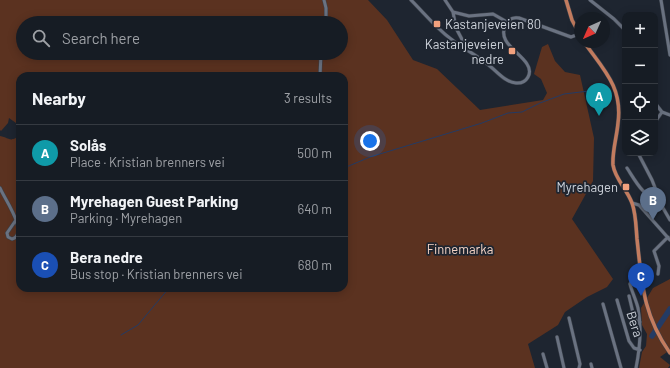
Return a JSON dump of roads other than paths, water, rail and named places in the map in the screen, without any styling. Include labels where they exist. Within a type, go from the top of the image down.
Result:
[{"type":"main road","points":[[566,0],[574,24]]},
{"type":"main road","points":[[589,48],[607,72],[616,91],[619,116],[613,166],[632,203],[640,276],[644,297],[655,328],[670,353]]},
{"type":"street","points":[[324,0],[326,16]]},
{"type":"street","points":[[445,0],[453,12],[456,28],[465,45],[464,48]]},
{"type":"street","points":[[590,0],[622,27]]},
{"type":"street","points":[[661,0],[670,55]]},
{"type":"street","points":[[412,1],[439,29],[488,64],[505,79],[518,83],[524,82],[528,78],[530,72],[528,65],[507,44],[504,37],[504,31],[510,20],[516,17],[565,36],[574,36]]},
{"type":"street","points":[[453,12],[469,16],[493,14],[508,22]]},
{"type":"street","points":[[320,72],[321,60]]},
{"type":"street","points":[[658,107],[662,112],[670,115]]},
{"type":"street","points":[[656,120],[662,112]]},
{"type":"street","points":[[640,156],[670,220]]},
{"type":"street","points":[[627,168],[646,194],[660,199]]},
{"type":"street","points":[[0,188],[16,220],[8,229],[8,237],[12,239],[16,237]]},
{"type":"street","points":[[632,203],[639,205],[669,238],[654,251],[659,266],[658,274]]},
{"type":"street","name":"Bera","points":[[636,368],[640,350],[640,322],[630,284],[633,278],[640,276]]},
{"type":"street","name":"Bera","points":[[629,296],[634,318],[637,322],[640,322]]},
{"type":"street","name":"Bera","points":[[617,300],[629,341],[634,348],[640,350]]},
{"type":"street","points":[[603,304],[621,368]]},
{"type":"street","points":[[569,318],[580,364],[579,368]]},
{"type":"street","points":[[557,337],[564,368]]},
{"type":"street","points":[[543,354],[547,368]]},
{"type":"street","points":[[591,364],[592,368]]},
{"type":"waterway","points":[[348,166],[370,157],[482,123],[508,113],[522,112],[564,94],[589,91]]},
{"type":"waterway","points":[[121,335],[138,325],[166,292]]},
{"type":"waterway","points":[[652,336],[670,309]]},
{"type":"place","name":"Kastanjeveien 80","points":[[437,24]]},
{"type":"place","name":"Kastanjeveien nedre","points":[[512,51]]},
{"type":"place","name":"Solås","points":[[599,116]]},
{"type":"place","name":"Myrehagen","points":[[626,187]]},
{"type":"place","name":"Myrehagen Guest Parking","points":[[653,220]]},
{"type":"place","name":"Bera nedre","points":[[641,296]]},
{"type":"park label","name":"Finnemarka","points":[[460,249]]}]
